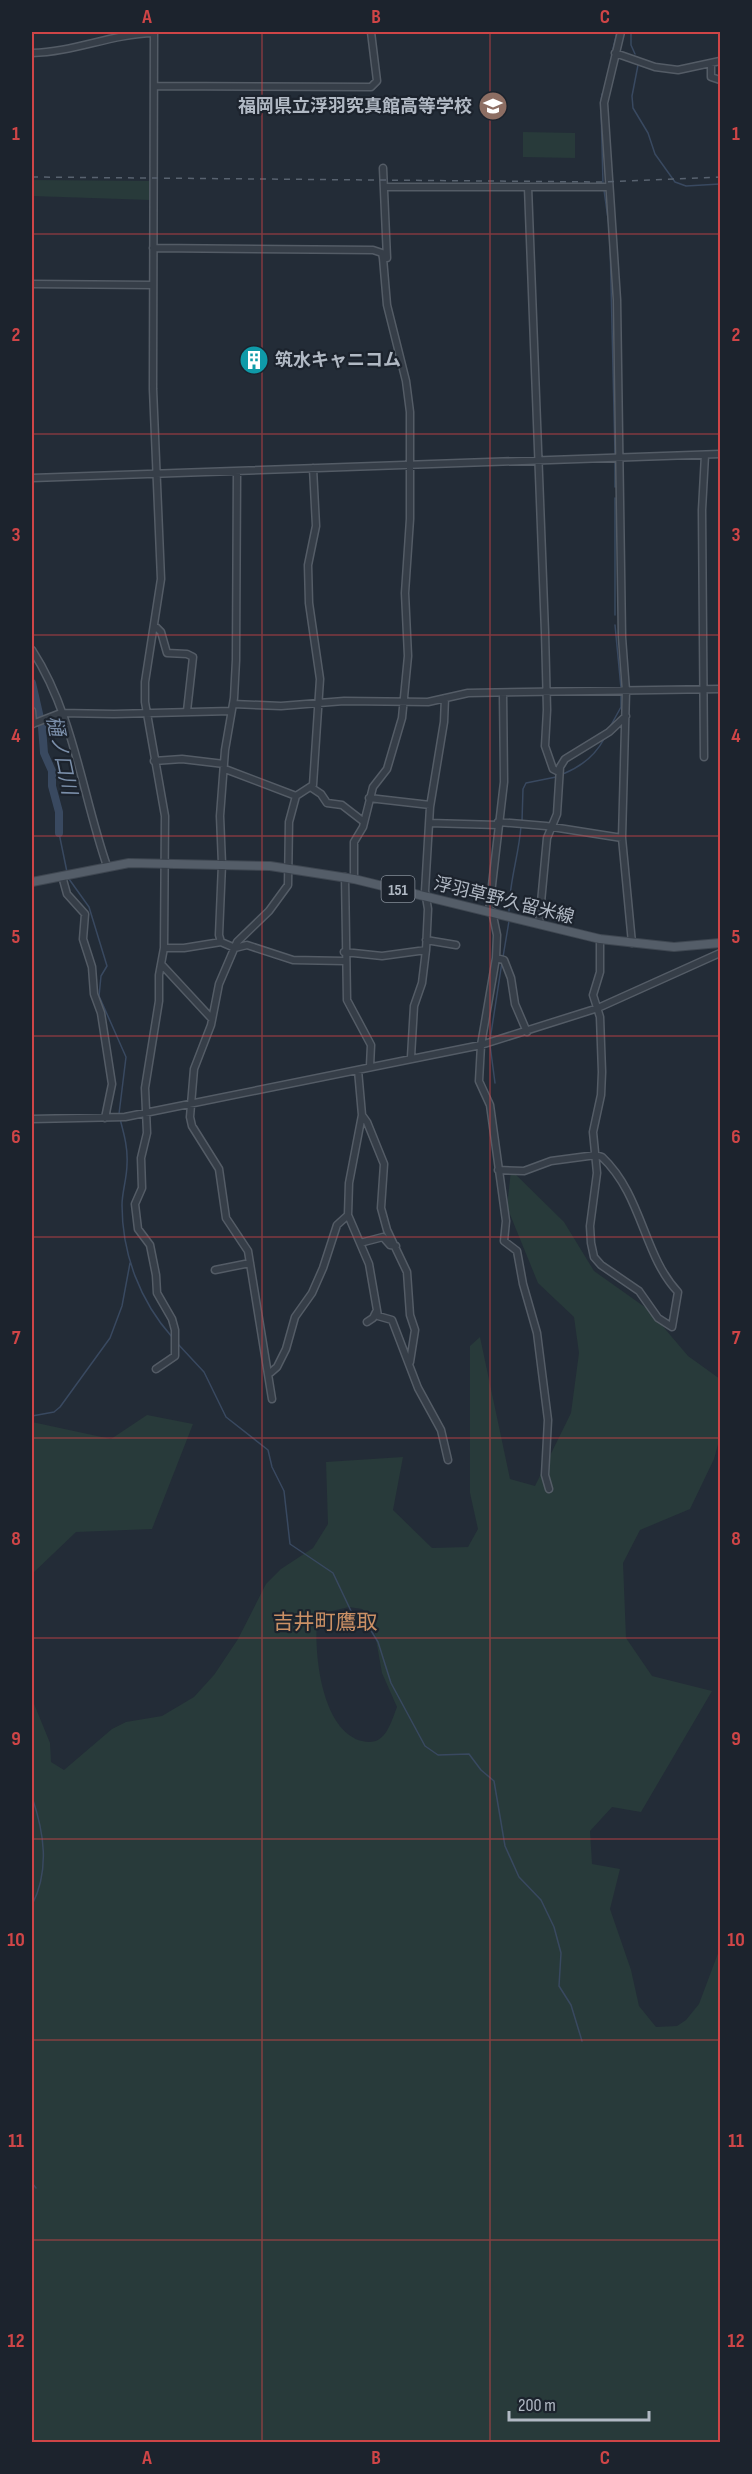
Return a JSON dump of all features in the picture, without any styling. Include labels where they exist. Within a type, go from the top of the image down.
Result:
[{"type":"main road","name":"浮羽草野久留米線","points":[[32,882],[107,866],[140,862],[288,868],[354,879],[600,939],[693,947],[720,943]]},
{"type":"street","points":[[32,53],[66,51],[118,35],[154,32],[153,389],[161,579],[156,627],[145,682],[145,711],[165,816],[164,948],[159,975],[159,1001],[147,1069],[145,1113],[147,1133],[141,1158],[142,1188],[135,1204],[138,1229],[150,1245],[157,1293],[172,1319],[175,1330],[175,1356],[156,1369]]},
{"type":"street","points":[[154,86],[371,87],[377,81],[371,32]]},
{"type":"street","points":[[621,32],[604,103],[617,300],[622,691],[626,716],[622,838],[632,943]]},
{"type":"street","points":[[615,53],[655,67],[678,70],[720,61]]},
{"type":"street","points":[[711,63],[711,77],[720,80]]},
{"type":"street","points":[[383,168],[387,258],[383,258]]},
{"type":"street","points":[[384,187],[609,187]]},
{"type":"street","points":[[528,187],[546,692],[544,746],[554,769],[559,774]]},
{"type":"street","points":[[153,248],[373,250],[382,253],[387,305],[409,398],[410,519],[405,593],[408,656],[402,718],[387,769],[373,787],[364,822],[354,842],[354,879]]},
{"type":"street","points":[[32,284],[153,285]]},
{"type":"street","points":[[32,478],[720,454]]},
{"type":"street","points":[[704,757],[701,690],[702,510],[705,455]]},
{"type":"street","points":[[312,788],[320,703],[320,679],[309,593],[308,565],[316,526],[313,468]]},
{"type":"street","points":[[221,942],[218,925],[222,864],[220,816],[236,660],[237,471]]},
{"type":"street","points":[[156,627],[161,632],[168,653],[187,654],[193,657],[187,711]]},
{"type":"street","points":[[32,650],[45,671],[82,768],[90,811],[107,866]]},
{"type":"street","points":[[32,711],[34,723],[61,713],[114,714],[404,701],[445,698],[468,693],[720,689]]},
{"type":"street","points":[[503,693],[505,772],[490,911],[497,935],[500,959],[480,1045],[479,1081],[490,1105],[506,1221],[504,1241],[517,1251],[523,1284],[536,1325],[548,1420],[545,1475],[549,1489]]},
{"type":"street","points":[[411,1057],[414,1006],[422,983],[426,950],[430,806],[444,722],[445,698]]},
{"type":"street","points":[[539,924],[547,838],[550,826],[557,814],[559,774],[565,759],[606,734],[626,716]]},
{"type":"street","points":[[154,761],[182,759],[224,767],[296,796]]},
{"type":"street","points":[[272,1399],[270,1373],[250,1263],[243,1241],[226,1218],[219,1169],[192,1126],[190,1116],[194,1069],[212,1018],[217,990],[235,948],[285,890],[288,883],[289,822],[296,796],[312,788]]},
{"type":"street","points":[[312,788],[321,794],[327,804],[342,805],[364,822]]},
{"type":"street","points":[[369,798],[430,806]]},
{"type":"street","points":[[429,823],[550,826],[622,838]]},
{"type":"street","points":[[66,875],[67,894],[85,914],[83,939],[92,967],[94,994],[101,1013],[112,1084],[105,1118]]},
{"type":"street","points":[[345,877],[344,962],[347,1000],[370,1044],[370,1066]]},
{"type":"street","points":[[498,1170],[524,1172],[552,1161],[596,1155],[611,1165],[630,1193],[665,1279],[678,1292],[672,1327],[658,1318],[639,1291],[594,1257],[590,1226],[596,1199],[596,1155],[593,1132],[601,1095],[602,1072],[598,1008],[593,995],[600,972],[600,939]]},
{"type":"street","points":[[426,940],[456,945]]},
{"type":"street","points":[[164,948],[184,948],[221,942],[235,948],[247,945],[293,960],[344,962]]},
{"type":"street","points":[[344,952],[382,956],[426,950]]},
{"type":"street","points":[[32,1119],[125,1117],[358,1070],[411,1057],[480,1045],[598,1008],[720,953]]},
{"type":"street","points":[[500,959],[511,978],[515,1004],[527,1032]]},
{"type":"street","points":[[162,965],[212,1018]]},
{"type":"street","points":[[358,1070],[362,1115],[349,1183],[348,1215],[369,1264],[378,1316],[392,1320],[418,1388],[441,1430],[448,1460]]},
{"type":"street","points":[[362,1115],[384,1164],[381,1208],[387,1230],[407,1272],[410,1315],[415,1330],[410,1363]]},
{"type":"street","points":[[270,1373],[277,1367],[286,1349],[295,1317],[312,1293],[337,1225],[348,1215]]},
{"type":"street","points":[[360,1244],[383,1237],[390,1245],[396,1246]]},
{"type":"street","points":[[215,1270],[250,1263]]},
{"type":"street","points":[[367,1322],[377,1311]]},
{"type":"shaded area","points":[[523,132],[575,133],[575,158],[523,157]]},
{"type":"shaded area","points":[[32,180],[151,181],[151,200],[32,196]]},
{"type":"shaded area","points":[[511,1170],[564,1222],[594,1271],[649,1310],[688,1356],[720,1379],[720,1437],[714,1459],[690,1509],[640,1530],[623,1563],[626,1638],[652,1676],[712,1691],[641,1812],[612,1807],[590,1831],[592,1864],[620,1869],[610,1909],[631,1970],[639,2006],[656,2027],[677,2026],[686,2020],[699,2004],[720,1948],[720,2442],[32,2442],[32,1699],[50,1743],[51,1762],[64,1770],[112,1729],[126,1722],[162,1716],[194,1697],[214,1675],[238,1639],[266,1584],[281,1569],[313,1548],[328,1524],[326,1462],[403,1457],[393,1510],[432,1548],[468,1547],[478,1529],[470,1493],[470,1346],[480,1337],[510,1479],[535,1486],[571,1413],[579,1353],[574,1317],[538,1283],[507,1207]],"holes":[[[349,1607],[362,1609],[372,1617],[382,1673],[397,1707],[386,1733],[376,1741],[370,1742],[348,1734],[329,1708],[323,1690],[317,1653],[317,1621],[328,1612]]]},
{"type":"shaded area","points":[[147,1415],[193,1424],[152,1529],[76,1532],[32,1574],[32,1422],[111,1439]]},
{"type":"waterway","points":[[613,49],[617,32]]},
{"type":"waterway","points":[[631,32],[631,45],[635,54]]},
{"type":"waterway","points":[[638,65],[632,96],[633,108],[648,133],[655,154],[675,182],[686,186],[720,184]]},
{"type":"waterway","points":[[601,102],[602,94]]},
{"type":"waterway","points":[[601,107],[603,184]]},
{"type":"waterway","points":[[604,190],[609,226]]},
{"type":"waterway","points":[[610,240],[615,454]]},
{"type":"waterway","points":[[615,462],[615,487]]},
{"type":"waterway","points":[[615,498],[615,615]]},
{"type":"waterway","points":[[615,625],[621,688]]},
{"type":"waterway","name":"樋ノ口川","points":[[32,683],[42,727],[44,753],[52,771],[52,786],[59,812],[59,833]]},
{"type":"waterway","points":[[610,727],[621,707],[621,693]]},
{"type":"waterway","points":[[563,774],[586,760],[604,739]]},
{"type":"waterway","points":[[522,821],[523,789],[526,783],[556,777]]},
{"type":"waterway","points":[[509,911],[521,826]]},
{"type":"waterway","points":[[59,833],[67,872]]},
{"type":"waterway","points":[[69,879],[89,907],[107,966],[101,976],[99,996],[126,1057],[119,1114]]},
{"type":"waterway","points":[[503,957],[509,921]]},
{"type":"waterway","points":[[490,1040],[502,962]]},
{"type":"waterway","points":[[490,1045],[495,1083]]},
{"type":"waterway","points":[[120,1119],[127,1152],[122,1205],[129,1259],[142,1292],[172,1337]]},
{"type":"waterway","points":[[32,1416],[54,1412],[60,1407],[110,1338],[122,1306],[130,1263]]},
{"type":"waterway","points":[[177,1343],[204,1372],[226,1417],[268,1450],[272,1467],[284,1491],[290,1544],[333,1573],[354,1616],[364,1619],[378,1642],[391,1683],[425,1746],[438,1755],[469,1754],[481,1770],[494,1781],[505,1846],[519,1877],[541,1900],[554,1927],[561,1953],[559,1986],[571,2005],[582,2041]]},
{"type":"waterway","points":[[32,1797],[40,1824],[43,1851],[41,1878],[32,1905]]},
{"type":"waterway","points":[[32,2070],[32,2100]]},
{"type":"waterway","points":[[32,2183],[36,2188]]},
{"type":"railway","points":[[32,177],[602,182],[720,177]]},
{"type":"place","name":"福岡県立浮羽究真館高等学校","points":[[493,106]]},
{"type":"place","name":"筑水キャニコム","points":[[254,360]]},
{"type":"district","name":"吉井町鷹取","points":[[325,1622]]}]
